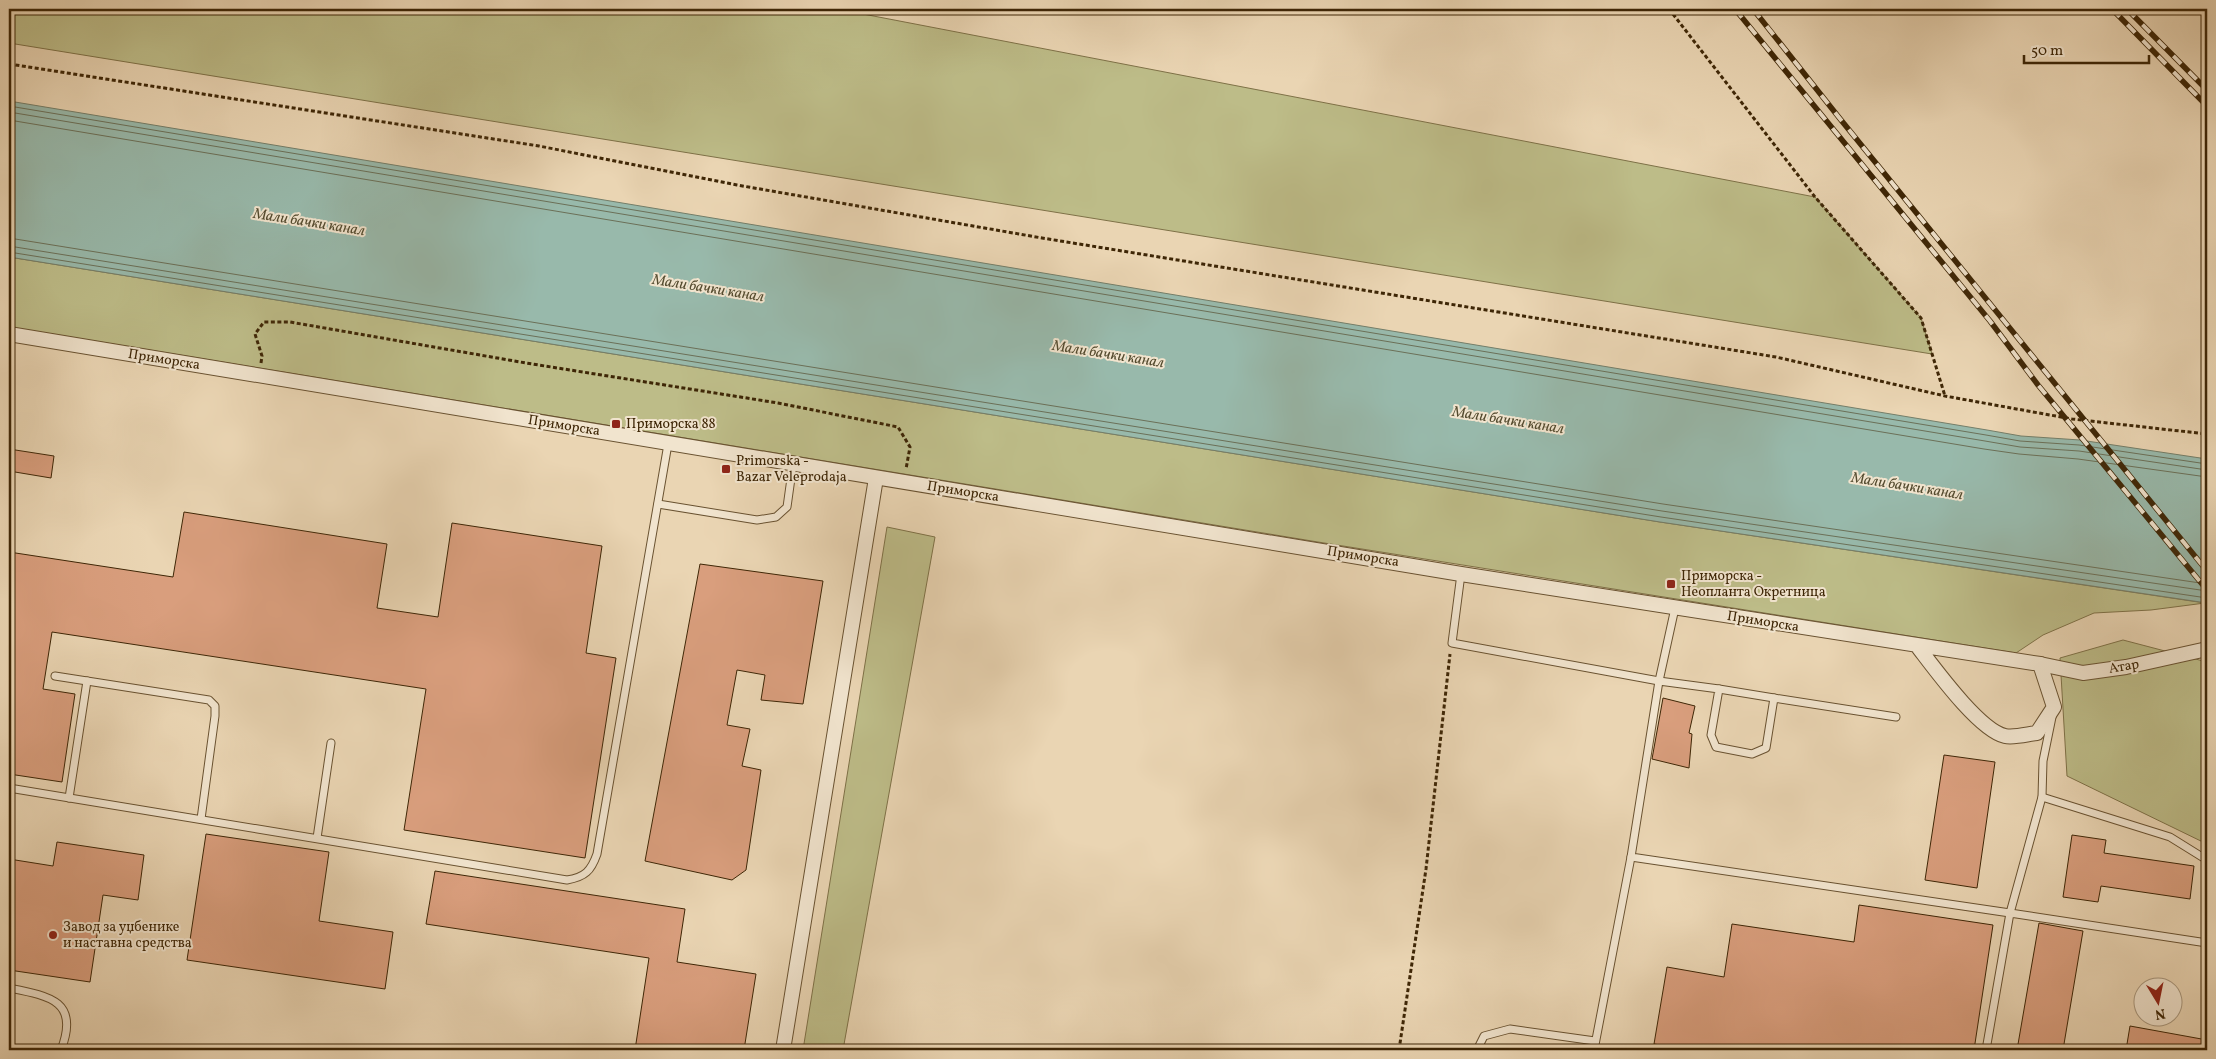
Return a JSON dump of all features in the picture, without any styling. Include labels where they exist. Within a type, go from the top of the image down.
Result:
[{"type":"street","name":"Приморска","points":[[9,334],[1461,574],[1918,647],[2040,664]]},
{"type":"street","points":[[783,1050],[876,478]]},
{"type":"street","points":[[1918,647],[1982,722],[2005,736],[2037,733],[2054,707],[2040,664]]},
{"type":"street","name":"Атар","points":[[2040,664],[2083,673],[2126,667],[2207,649]]},
{"type":"lane","points":[[9,788],[567,880],[581,878],[592,869],[597,854],[668,444]]},
{"type":"lane","points":[[658,504],[757,520],[776,517],[787,507],[794,464]]},
{"type":"lane","points":[[1461,574],[1452,643],[1659,681],[1719,688],[1896,717]]},
{"type":"lane","points":[[1594,1050],[1631,857],[1659,681],[1675,608]]},
{"type":"lane","points":[[55,676],[210,700],[215,706],[200,819]]},
{"type":"lane","points":[[69,798],[87,681]]},
{"type":"lane","points":[[1719,688],[1711,735],[1716,747],[1752,754],[1766,748],[1774,698]]},
{"type":"lane","points":[[1986,1050],[2010,913],[2042,797],[2044,761],[2054,707]]},
{"type":"lane","points":[[317,838],[331,743]]},
{"type":"lane","points":[[2042,797],[2170,837],[2207,860]]},
{"type":"lane","points":[[1631,857],[2207,943]]},
{"type":"lane","points":[[9,988],[55,1001],[64,1010],[68,1032],[61,1050]]},
{"type":"lane","points":[[1477,1050],[1484,1036],[1510,1029],[1596,1041]]},
{"type":"path","points":[[1669,9],[1815,197],[1921,318],[1945,396]]},
{"type":"path","points":[[9,64],[539,146],[746,187],[1042,238],[1776,357],[1945,396],[2072,419],[2207,434]]},
{"type":"path","points":[[259,376],[262,356],[255,334],[264,322],[290,322],[526,363],[778,403],[898,427],[910,447],[904,482]]},
{"type":"path","points":[[1399,1050],[1426,869],[1452,643]]},
{"type":"shaded area","points":[[9,9],[837,9],[1815,197],[1921,318],[1932,354],[9,43]]},
{"type":"shaded area","points":[[9,257],[1660,522],[2205,603],[2151,610],[2094,613],[2043,635],[2016,653],[1318,542],[9,327]]},
{"type":"shaded area","points":[[887,527],[935,537],[843,1050],[803,1050]]},
{"type":"shaded area","points":[[2123,640],[2207,662],[2207,844],[2067,776],[2060,658]]},
{"type":"water","name":"Мали бачки канал","points":[[9,101],[2021,436],[2080,440],[2207,459],[2207,603],[1660,522],[9,257]]},
{"type":"building","points":[[9,449],[54,456],[51,478],[9,471]]},
{"type":"building","points":[[184,512],[387,544],[377,608],[438,617],[452,523],[602,546],[586,653],[616,658],[585,858],[404,830],[426,689],[52,632],[43,689],[75,694],[62,782],[9,774],[9,552],[173,577]]},
{"type":"building","points":[[700,564],[823,581],[803,704],[761,700],[765,675],[737,670],[727,725],[750,729],[742,766],[761,770],[746,870],[732,880],[645,861]]},
{"type":"building","points":[[1663,698],[1695,706],[1689,733],[1692,734],[1689,768],[1652,759]]},
{"type":"building","points":[[1944,755],[1995,762],[1977,888],[1925,880]]},
{"type":"building","points":[[206,834],[329,852],[319,921],[393,932],[385,989],[187,960]]},
{"type":"building","points":[[2072,835],[2106,840],[2104,853],[2194,866],[2190,899],[2101,886],[2098,902],[2063,897]]},
{"type":"building","name":"Завод за уџбенике и наставна средства","points":[[57,842],[144,855],[138,900],[103,895],[90,982],[9,970],[9,859],[53,866]]},
{"type":"building","points":[[435,871],[685,909],[677,962],[756,974],[744,1050],[635,1050],[649,958],[426,924]]},
{"type":"building","points":[[1859,905],[1993,925],[1974,1050],[1692,1050],[1654,1044],[1667,967],[1724,977],[1732,924],[1854,942]]},
{"type":"building","points":[[2039,923],[2083,931],[2063,1050],[2017,1050]]},
{"type":"building","points":[[2130,1026],[2207,1040],[2207,1050],[2126,1050]]},
{"type":"railway","points":[[1735,9],[1990,321],[2038,385],[2207,590]]},
{"type":"railway","points":[[1753,9],[2207,571]]},
{"type":"railway","points":[[2112,9],[2207,106]]},
{"type":"railway","points":[[2127,9],[2207,90]]},
{"type":"place","name":"Приморска 88","points":[[616,424]]},
{"type":"place","name":"Primorska - Bazar Veleprodaja","points":[[726,469]]},
{"type":"place","name":"Приморска - Неопланта Окретница","points":[[1671,584]]},
{"type":"place","name":"Завод за уџбенике и наставна средства","points":[[53,935]]}]
